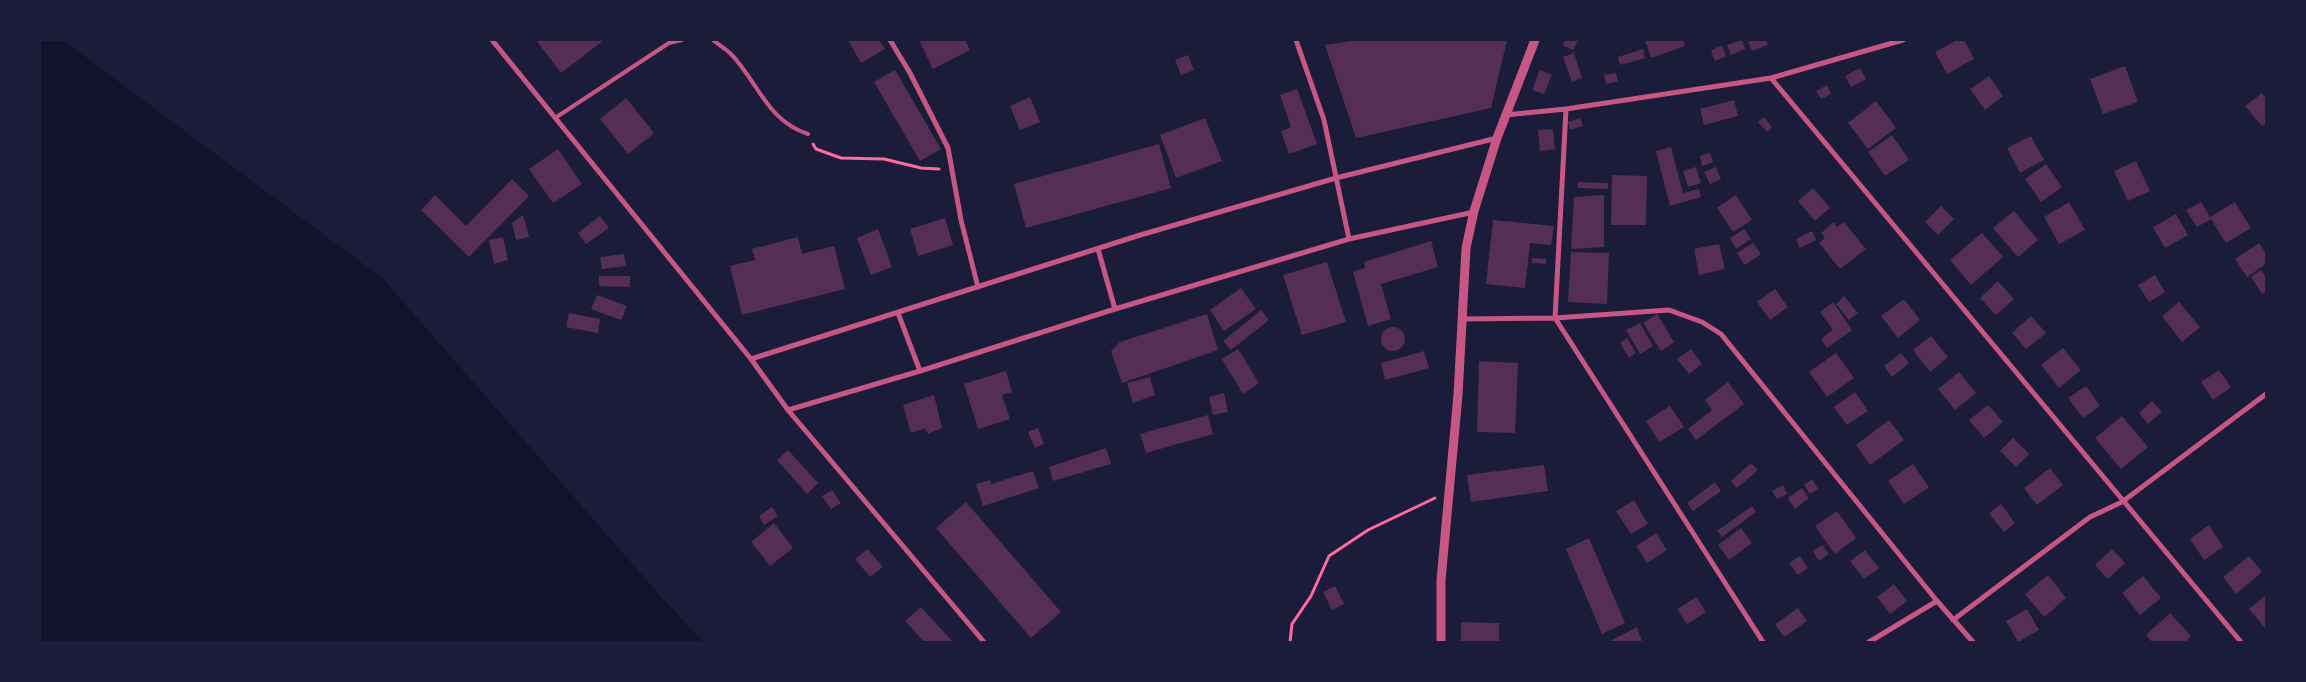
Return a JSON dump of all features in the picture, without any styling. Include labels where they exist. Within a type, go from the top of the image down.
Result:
[{"type":"street","points":[[492,40],[751,359],[788,410],[984,642]]},
{"type":"street","points":[[890,40],[910,73],[948,148],[961,220],[978,287]]},
{"type":"street","points":[[1296,40],[1324,120],[1349,239]]},
{"type":"street","points":[[1441,642],[1441,580],[1458,396],[1466,248],[1474,211],[1496,138],[1535,40]]},
{"type":"street","points":[[1505,115],[1566,109],[1771,78],[1903,40]]},
{"type":"street","points":[[1771,78],[2240,642]]},
{"type":"street","points":[[1566,109],[1555,318],[1763,642]]},
{"type":"street","points":[[751,359],[1098,249],[1336,178],[1496,138]]},
{"type":"street","points":[[788,410],[920,372],[1115,309],[1349,239],[1474,211]]},
{"type":"street","points":[[1098,249],[1115,309]]},
{"type":"street","points":[[1462,319],[1555,318],[1669,310],[1702,322],[1721,334],[1953,620],[1973,642]]},
{"type":"street","points":[[898,312],[920,372]]},
{"type":"street","points":[[1953,620],[2090,517],[2122,502],[2266,394]]},
{"type":"street","points":[[1869,642],[1937,600]]},
{"type":"lane","points":[[555,118],[669,43],[682,40]]},
{"type":"lane","points":[[713,40],[732,55],[764,100],[778,116],[793,129],[808,134]]},
{"type":"path","points":[[808,134],[816,149],[841,158],[884,159],[921,168],[952,170]]},
{"type":"path","points":[[1290,642],[1292,624],[1311,596],[1329,556],[1368,530],[1450,492]]},
{"type":"shaded area","points":[[40,40],[63,40],[383,279],[656,591],[703,642],[40,642]]},
{"type":"building","points":[[536,40],[604,40],[561,73]]},
{"type":"building","points":[[848,40],[879,40],[885,49],[861,63]]},
{"type":"building","points":[[919,40],[965,40],[970,50],[933,69]]},
{"type":"building","points":[[1358,40],[1507,40],[1491,108],[1356,138],[1325,45]]},
{"type":"building","points":[[1565,40],[1578,40],[1573,50],[1563,45]]},
{"type":"building","points":[[1645,40],[1683,40],[1685,46],[1651,58]]},
{"type":"building","points":[[1742,40],[1745,49],[1731,55],[1727,45]]},
{"type":"building","points":[[1766,40],[1768,45],[1752,51],[1748,42]]},
{"type":"building","points":[[1957,40],[1964,40],[1974,59],[1947,74],[1935,52]]},
{"type":"building","points":[[1722,46],[1726,56],[1715,61],[1711,50]]},
{"type":"building","points":[[1643,49],[1645,58],[1620,65],[1618,57]]},
{"type":"building","points":[[1574,53],[1582,78],[1572,82],[1563,57]]},
{"type":"building","points":[[1188,55],[1194,70],[1181,75],[1175,60]]},
{"type":"building","points":[[2125,66],[2138,102],[2103,114],[2090,79]]},
{"type":"building","points":[[1860,68],[1866,79],[1851,87],[1845,76]]},
{"type":"building","points":[[895,70],[941,149],[920,161],[874,82]]},
{"type":"building","points":[[1540,70],[1552,75],[1544,94],[1532,90]]},
{"type":"building","points":[[1616,73],[1618,81],[1606,84],[1604,75]]},
{"type":"building","points":[[1989,76],[2003,96],[1985,110],[1970,89]]},
{"type":"building","points":[[1827,85],[1831,94],[1821,99],[1816,91]]},
{"type":"building","points":[[1297,89],[1317,144],[1289,154],[1281,131],[1291,127],[1280,95]]},
{"type":"building","points":[[2262,93],[2266,98],[2266,123],[2262,126],[2245,106]]},
{"type":"building","points":[[1030,97],[1040,122],[1020,130],[1010,106]]},
{"type":"building","points":[[626,98],[654,133],[628,154],[600,119]]},
{"type":"building","points":[[1734,100],[1738,116],[1704,125],[1700,109]]},
{"type":"building","points":[[1876,101],[1896,128],[1868,149],[1848,123]]},
{"type":"building","points":[[1764,117],[1772,127],[1767,132],[1758,122]]},
{"type":"building","points":[[1205,118],[1222,161],[1176,178],[1160,135]]},
{"type":"building","points":[[1580,118],[1583,126],[1570,130],[1568,122]]},
{"type":"building","points":[[1553,129],[1555,149],[1540,151],[1538,130]]},
{"type":"building","points":[[1892,135],[1909,160],[1885,176],[1868,152]]},
{"type":"building","points":[[2031,136],[2044,160],[2020,173],[2007,148]]},
{"type":"building","points":[[1159,144],[1171,188],[1026,228],[1014,184]]},
{"type":"building","points":[[1671,147],[1683,193],[1699,189],[1701,197],[1670,206],[1656,151]]},
{"type":"building","points":[[558,149],[582,184],[553,203],[529,169]]},
{"type":"building","points":[[1710,153],[1713,162],[1702,166],[1700,156]]},
{"type":"building","points":[[2136,161],[2150,191],[2128,201],[2114,171]]},
{"type":"building","points":[[2046,164],[2062,187],[2041,202],[2025,179]]},
{"type":"building","points":[[1696,167],[1701,183],[1688,187],[1683,171]]},
{"type":"building","points":[[1716,167],[1721,179],[1710,184],[1704,172]]},
{"type":"building","points":[[1612,175],[1647,176],[1646,225],[1611,225]]},
{"type":"building","points":[[512,179],[529,196],[469,257],[421,210],[435,195],[466,226]]},
{"type":"building","points":[[1578,182],[1608,183],[1608,189],[1578,188]]},
{"type":"building","points":[[1813,188],[1830,208],[1815,221],[1798,201]]},
{"type":"building","points":[[1604,195],[1604,247],[1571,249],[1574,197]]},
{"type":"building","points":[[1736,195],[1752,220],[1733,232],[1717,208]]},
{"type":"building","points":[[2069,202],[2085,230],[2059,244],[2044,217]]},
{"type":"building","points":[[2201,202],[2210,217],[2235,202],[2251,228],[2226,243],[2211,219],[2197,227],[2186,210]]},
{"type":"building","points":[[1941,206],[1954,219],[1938,235],[1925,222]]},
{"type":"building","points":[[2014,211],[2038,240],[2018,257],[1993,228]]},
{"type":"building","points":[[2176,214],[2188,235],[2165,248],[2153,227]]},
{"type":"building","points":[[523,215],[529,237],[516,240],[512,223]]},
{"type":"building","points":[[600,216],[609,228],[586,244],[578,233]]},
{"type":"building","points":[[945,218],[953,245],[918,256],[910,229]]},
{"type":"building","points":[[1493,220],[1554,226],[1551,245],[1530,243],[1525,288],[1486,284]]},
{"type":"building","points":[[1834,222],[1837,227],[1844,222],[1866,249],[1840,269],[1819,243],[1825,238],[1821,233]]},
{"type":"building","points":[[878,229],[892,267],[871,275],[857,238]]},
{"type":"building","points":[[1744,229],[1751,239],[1736,249],[1730,238]]},
{"type":"building","points":[[1812,231],[1816,240],[1800,248],[1796,239]]},
{"type":"building","points":[[1982,233],[2003,257],[1971,285],[1950,260]]},
{"type":"building","points":[[503,237],[508,260],[494,264],[489,240]]},
{"type":"building","points":[[798,237],[802,254],[834,246],[845,289],[742,315],[730,266],[755,260],[752,249]]},
{"type":"building","points":[[1431,241],[1438,267],[1381,284],[1391,319],[1368,326],[1353,272],[1365,268],[1364,262]]},
{"type":"building","points":[[1753,243],[1761,254],[1745,265],[1737,253]]},
{"type":"building","points":[[2259,243],[2266,253],[2266,264],[2247,277],[2235,259]]},
{"type":"building","points":[[1719,244],[1725,269],[1699,275],[1694,249]]},
{"type":"building","points":[[1571,252],[1609,253],[1607,304],[1568,302]]},
{"type":"building","points":[[624,254],[626,266],[602,269],[600,257]]},
{"type":"building","points":[[1532,258],[1546,259],[1546,264],[1532,263]]},
{"type":"building","points":[[1327,262],[1346,322],[1302,335],[1283,275]]},
{"type":"building","points":[[2261,270],[2266,277],[2266,291],[2262,294],[2251,277]]},
{"type":"building","points":[[2155,275],[2165,292],[2149,302],[2138,285]]},
{"type":"building","points":[[599,276],[630,276],[630,287],[599,286]]},
{"type":"building","points":[[1998,281],[2014,299],[1996,315],[1980,298]]},
{"type":"building","points":[[1241,288],[1256,309],[1224,331],[1210,310]]},
{"type":"building","points":[[1775,289],[1788,307],[1770,320],[1757,302]]},
{"type":"building","points":[[597,295],[627,306],[621,320],[591,309]]},
{"type":"building","points":[[1844,296],[1858,313],[1849,320],[1836,304]]},
{"type":"building","points":[[1904,299],[1920,320],[1898,338],[1881,316]]},
{"type":"building","points":[[1833,302],[1852,330],[1827,348],[1821,339],[1833,330],[1820,312]]},
{"type":"building","points":[[2179,302],[2200,327],[2182,342],[2162,316]]},
{"type":"building","points":[[1261,310],[1269,320],[1231,350],[1223,341]]},
{"type":"building","points":[[569,313],[600,319],[598,333],[566,327]]},
{"type":"building","points":[[1207,314],[1218,350],[1122,383],[1111,351],[1120,342]]},
{"type":"building","points":[[1657,314],[1674,342],[1661,351],[1643,323]]},
{"type":"building","points":[[2031,316],[2046,333],[2026,349],[2012,333]]},
{"type":"building","points":[[1640,323],[1653,346],[1640,354],[1626,330]]},
{"type":"building","points":[[1393,327],[1398,328],[1404,334],[1404,344],[1398,350],[1393,351],[1388,350],[1382,344],[1381,339],[1382,334],[1388,328]]},
{"type":"building","points":[[1931,336],[1948,357],[1930,372],[1913,350]]},
{"type":"building","points":[[1627,338],[1636,353],[1629,358],[1620,343]]},
{"type":"building","points":[[2063,348],[2081,370],[2059,388],[2041,365]]},
{"type":"building","points":[[1238,349],[1259,383],[1243,394],[1222,359]]},
{"type":"building","points":[[1691,349],[1702,364],[1689,374],[1677,359]]},
{"type":"building","points":[[1424,351],[1429,368],[1385,380],[1381,363]]},
{"type":"building","points":[[1836,353],[1854,378],[1827,397],[1809,372]]},
{"type":"building","points":[[1901,353],[1909,363],[1892,377],[1884,366]]},
{"type":"building","points":[[1479,361],[1518,363],[1515,433],[1477,432]]},
{"type":"building","points":[[2219,370],[2231,387],[2213,400],[2201,382]]},
{"type":"building","points":[[1006,371],[1012,392],[1002,395],[1010,419],[978,429],[964,384]]},
{"type":"building","points":[[1959,372],[1976,393],[1955,410],[1938,389]]},
{"type":"building","points":[[1150,377],[1155,395],[1133,403],[1127,383]]},
{"type":"building","points":[[1728,382],[1744,404],[1696,440],[1688,429],[1712,410],[1705,400]]},
{"type":"building","points":[[2086,386],[2100,406],[2083,418],[2068,398]]},
{"type":"building","points":[[1855,392],[1868,411],[1847,425],[1834,407]]},
{"type":"building","points":[[1224,393],[1228,412],[1213,415],[1209,397]]},
{"type":"building","points":[[934,395],[942,428],[928,434],[925,428],[911,433],[903,405]]},
{"type":"building","points":[[2152,401],[2162,412],[2148,424],[2139,413]]},
{"type":"building","points":[[1988,405],[2003,422],[1984,438],[1969,420]]},
{"type":"building","points":[[1670,406],[1684,427],[1659,442],[1646,421]]},
{"type":"building","points":[[1208,415],[1213,434],[1146,453],[1140,434]]},
{"type":"building","points":[[2122,416],[2148,447],[2121,469],[2095,438]]},
{"type":"building","points":[[1889,420],[1904,440],[1870,465],[1856,445]]},
{"type":"building","points":[[1038,428],[1044,444],[1035,448],[1028,432]]},
{"type":"building","points":[[2013,438],[2029,454],[2016,467],[2000,451]]},
{"type":"building","points":[[1106,448],[1111,464],[1053,481],[1049,467]]},
{"type":"building","points":[[788,450],[818,483],[807,494],[777,460]]},
{"type":"building","points":[[1751,463],[1758,470],[1737,488],[1731,481]]},
{"type":"building","points":[[1913,464],[1929,487],[1904,504],[1888,481]]},
{"type":"building","points":[[1544,465],[1548,491],[1471,502],[1467,475]]},
{"type":"building","points":[[2050,468],[2063,485],[2037,505],[2024,488]]},
{"type":"building","points":[[1033,471],[1039,488],[983,506],[976,484],[990,480],[991,484]]},
{"type":"building","points":[[1812,479],[1818,489],[1810,494],[1804,485]]},
{"type":"building","points":[[1715,482],[1721,491],[1693,511],[1687,503]]},
{"type":"building","points":[[1783,485],[1787,494],[1777,499],[1772,491]]},
{"type":"building","points":[[1802,488],[1809,498],[1795,509],[1788,498]]},
{"type":"building","points":[[832,490],[841,503],[831,509],[822,496]]},
{"type":"building","points":[[1634,500],[1648,524],[1631,534],[1616,511]]},
{"type":"building","points":[[966,502],[1061,612],[1031,638],[936,528]]},
{"type":"building","points":[[2001,504],[2015,523],[2004,532],[1989,513]]},
{"type":"building","points":[[1752,506],[1756,512],[1722,537],[1717,531]]},
{"type":"building","points":[[772,507],[778,516],[764,525],[759,516]]},
{"type":"building","points":[[1837,511],[1856,538],[1835,554],[1815,526]]},
{"type":"building","points":[[774,523],[793,548],[770,566],[751,542]]},
{"type":"building","points":[[2209,525],[2223,547],[2204,560],[2190,539]]},
{"type":"building","points":[[1741,528],[1752,543],[1729,560],[1718,545]]},
{"type":"building","points":[[1656,533],[1667,550],[1647,563],[1636,546]]},
{"type":"building","points":[[1589,538],[1625,623],[1602,634],[1566,549]]},
{"type":"building","points":[[1822,545],[1829,554],[1819,561],[1813,551]]},
{"type":"building","points":[[868,549],[883,567],[870,577],[855,559]]},
{"type":"building","points":[[2112,549],[2125,563],[2108,579],[2095,565]]},
{"type":"building","points":[[1865,550],[1879,568],[1864,579],[1850,561]]},
{"type":"building","points":[[1800,556],[1808,568],[1798,575],[1789,563]]},
{"type":"building","points":[[2249,556],[2262,572],[2236,594],[2223,577]]},
{"type":"building","points":[[2048,575],[2066,598],[2044,617],[2025,594]]},
{"type":"building","points":[[2143,576],[2161,598],[2140,615],[2122,593]]},
{"type":"building","points":[[1894,584],[1907,601],[1890,614],[1877,597]]},
{"type":"building","points":[[1335,586],[1344,604],[1332,610],[1323,592]]},
{"type":"building","points":[[2266,595],[2266,626],[2264,627],[2249,609]]},
{"type":"building","points":[[1696,597],[1706,612],[1687,624],[1677,609]]},
{"type":"building","points":[[921,607],[953,642],[924,642],[905,621]]},
{"type":"building","points":[[1798,608],[1807,621],[1784,637],[1775,624]]},
{"type":"building","points":[[2027,609],[2039,630],[2018,642],[2006,621]]},
{"type":"building","points":[[2170,613],[2191,636],[2185,642],[2152,642],[2146,635]]},
{"type":"building","points":[[1461,622],[1499,623],[1499,642],[1461,642]]},
{"type":"building","points":[[1637,627],[1642,642],[1608,642]]}]
